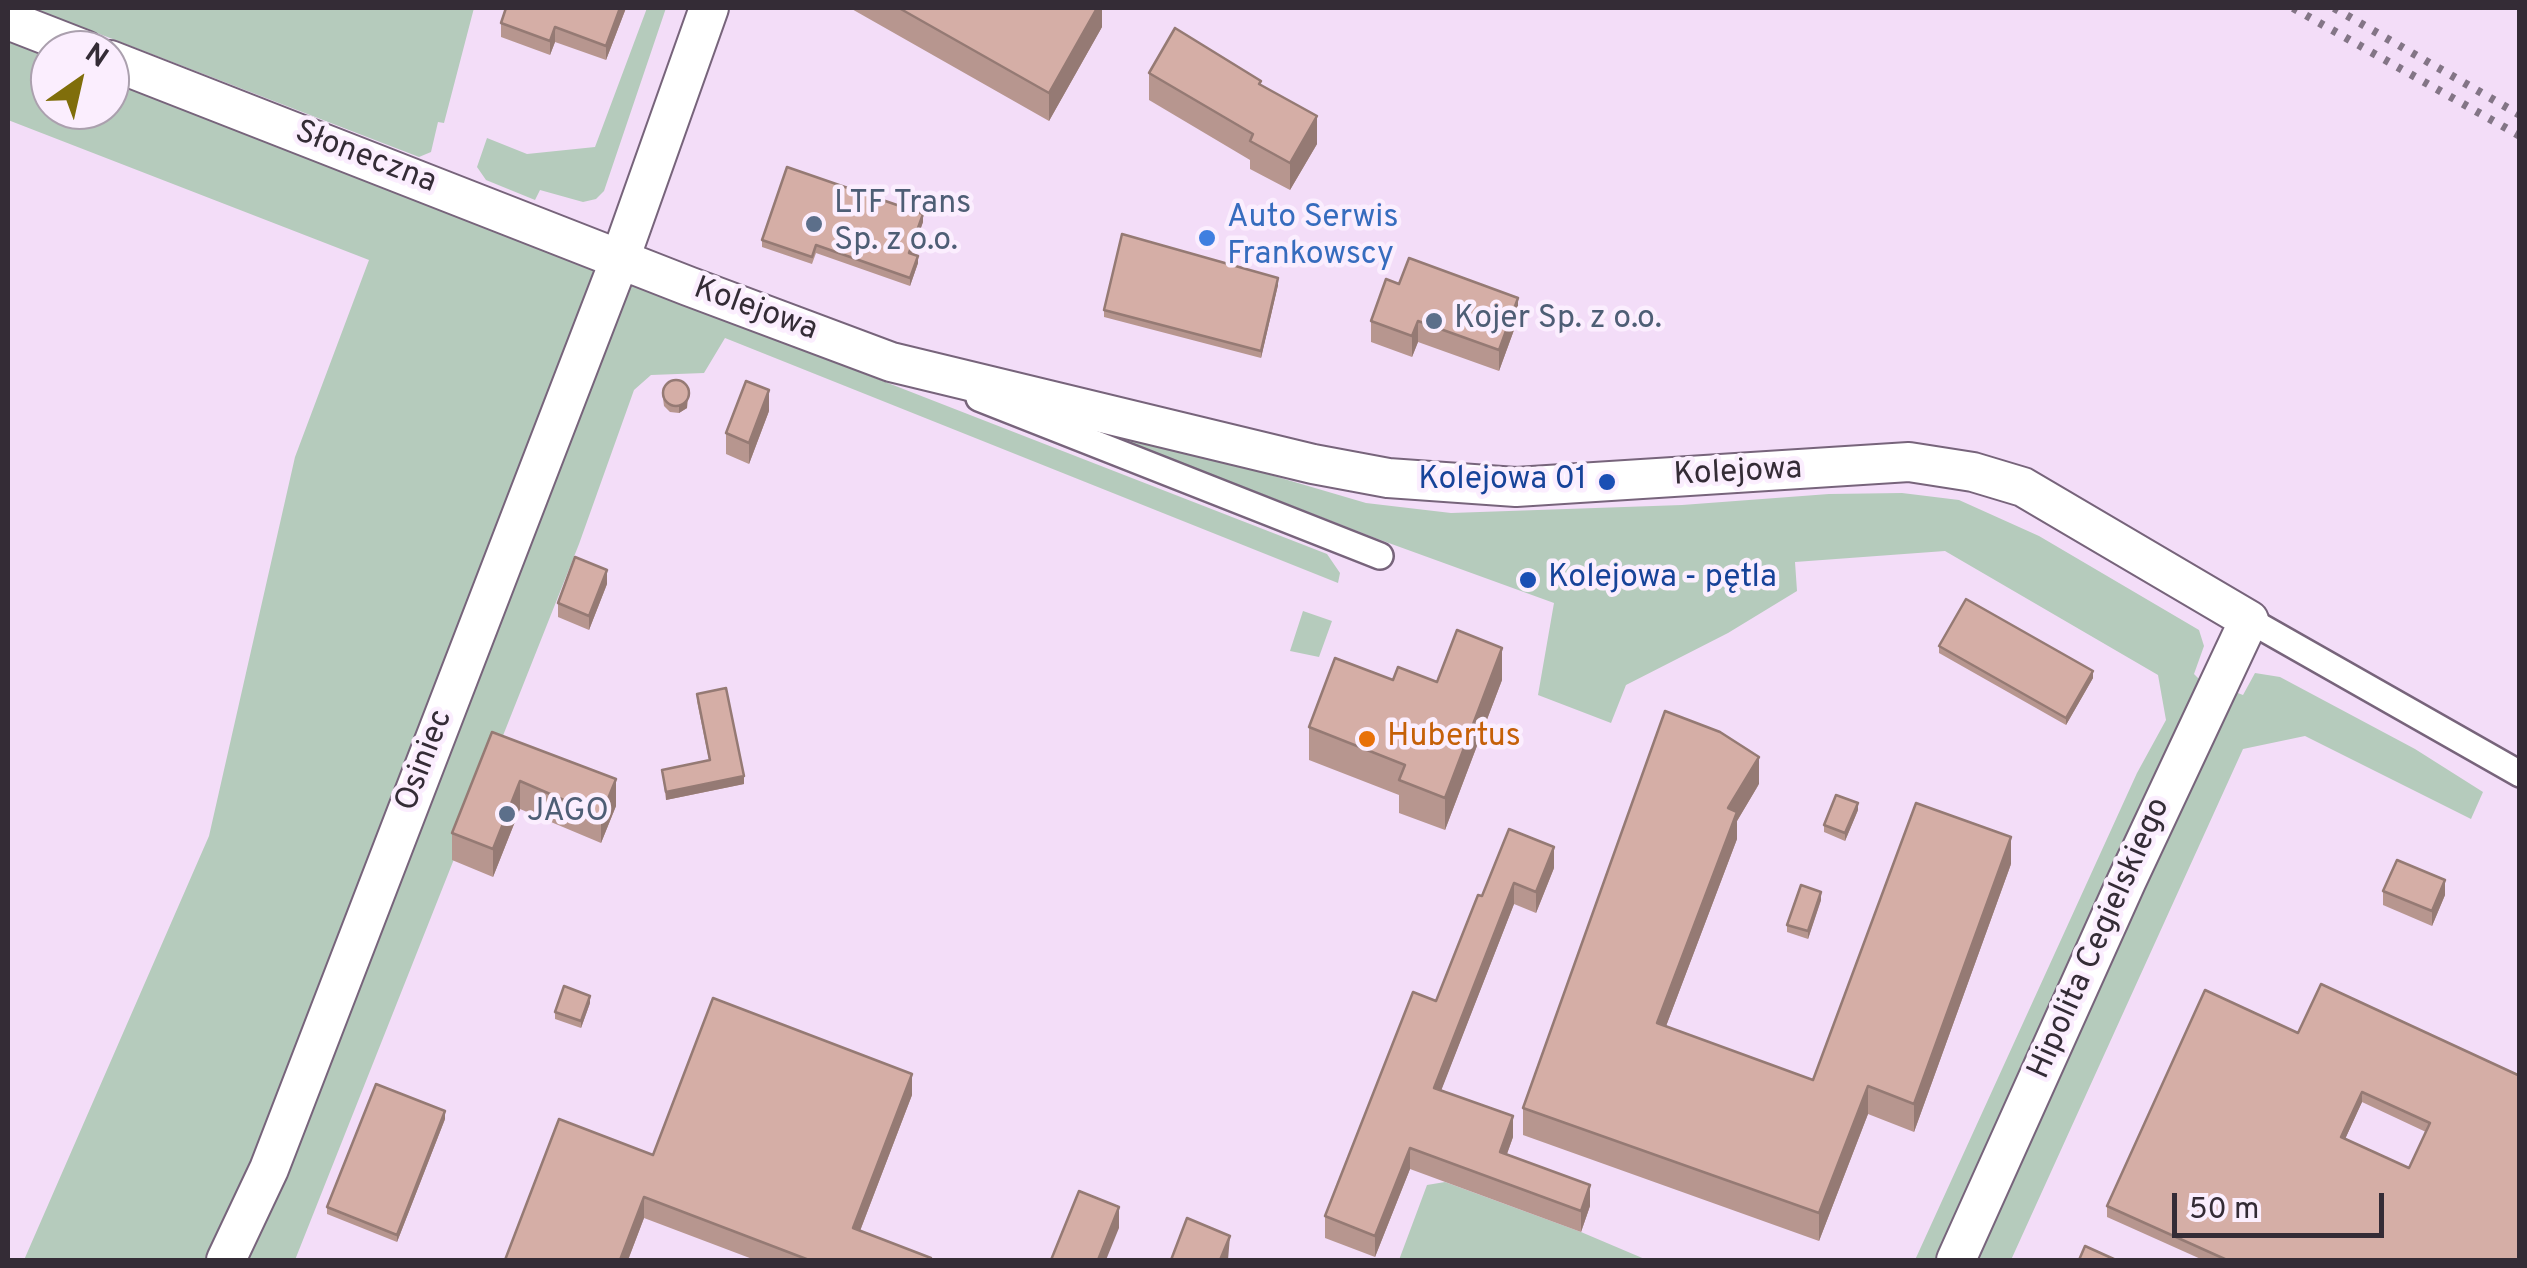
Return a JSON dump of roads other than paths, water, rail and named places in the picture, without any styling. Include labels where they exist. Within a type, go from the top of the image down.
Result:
[{"type":"street","name":"Osiniec","points":[[226,1260],[269,1169],[620,260],[709,8]]},
{"type":"street","points":[[8,20],[34,30]]},
{"type":"street","name":"Słoneczna","points":[[130,68],[620,260]]},
{"type":"street","name":"Kolejowa","points":[[620,260],[891,362],[1380,556]]},
{"type":"street","name":"Kolejowa","points":[[891,362],[1312,464],[1388,478],[1516,487],[1908,462],[1973,472],[2023,487],[2520,774]]},
{"type":"street","name":"Hipolita Cegielskiego","points":[[1956,1260],[2249,620]]},
{"type":"railway","points":[[2293,8],[2520,136]]},
{"type":"railway","points":[[2334,8],[2520,115]]},
{"type":"place","name":"LTF Trans Sp. z o.o.","points":[[814,224]]},
{"type":"place","name":"Auto Serwis Frankowscy","points":[[1207,238]]},
{"type":"place","name":"Kojer Sp. z o.o.","points":[[1434,321]]},
{"type":"place","name":"Kolejowa 01","points":[[1607,482]]},
{"type":"place","name":"Kolejowa - pętla","points":[[1528,580]]},
{"type":"place","name":"Hubertus","points":[[1367,739]]},
{"type":"place","name":"JAGO","points":[[507,814]]}]
